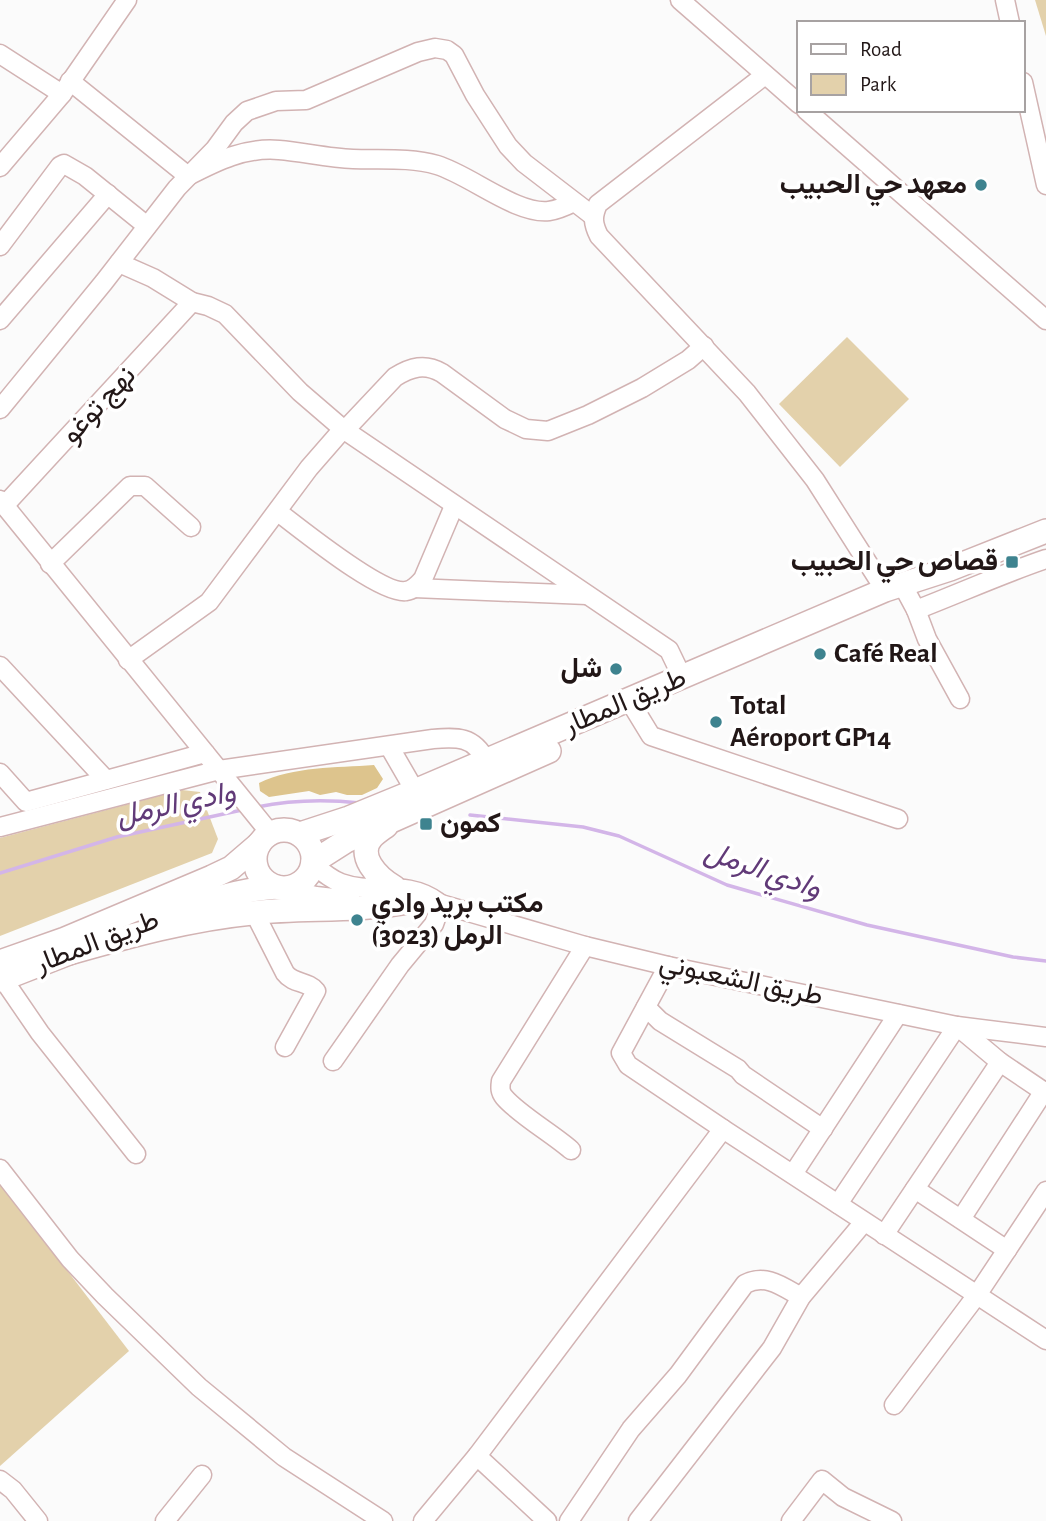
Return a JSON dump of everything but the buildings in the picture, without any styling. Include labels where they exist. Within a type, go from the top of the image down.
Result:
[{"type":"main road","name":"طريق المطار","points":[[300,834],[349,818],[486,761],[632,706],[903,595],[950,569],[1046,531]]},
{"type":"main road","name":"طريق المطار","points":[[313,863],[346,841],[632,706],[682,677],[903,595]]},
{"type":"main road","points":[[69,953],[147,932],[254,912],[362,909],[398,895],[372,869],[366,853],[371,837],[396,819]]},
{"type":"main road","points":[[285,830],[300,834],[310,846],[313,863],[302,882],[292,887],[279,888],[261,878],[255,852],[264,839],[285,830]]},
{"type":"main road","name":"طريق المطار","points":[[1,974],[65,939],[231,869],[264,839]]},
{"type":"main road","name":"طريق المطار","points":[[1,974],[69,953],[206,901],[251,889],[279,888]]},
{"type":"street","points":[[0,167],[66,88],[127,0]]},
{"type":"street","points":[[680,0],[797,102]]},
{"type":"street","points":[[1005,0],[1010,21]]},
{"type":"street","points":[[0,409],[188,176],[247,111],[276,102],[306,100],[418,52],[435,48],[447,50],[454,55],[475,95],[508,146],[524,163],[593,216],[599,236],[747,393],[903,595],[960,699]]},
{"type":"street","points":[[0,54],[66,88],[188,176]]},
{"type":"street","points":[[593,216],[598,204],[765,75]]},
{"type":"street","points":[[1025,91],[1046,185]]},
{"type":"street","points":[[808,112],[1046,320]]},
{"type":"street","points":[[188,176],[215,161],[234,155],[279,150],[351,159],[425,162],[465,176],[522,207],[541,211],[551,211],[574,202]]},
{"type":"street","points":[[0,246],[7,224],[62,164],[69,165],[147,226]]},
{"type":"street","points":[[0,320],[108,194]]},
{"type":"street","points":[[119,263],[153,278],[192,302],[217,310],[233,321],[300,392],[344,430],[669,650],[682,677]]},
{"type":"street","name":"نهج توغو","points":[[2,503],[192,302]]},
{"type":"street","points":[[128,660],[209,602],[309,468],[395,377],[404,371],[424,366],[432,367],[505,419],[526,429],[548,431],[589,415],[642,388],[677,367],[704,346]]},
{"type":"street","points":[[50,564],[130,486],[145,486],[191,527]]},
{"type":"street","points":[[2,503],[219,770],[264,839]]},
{"type":"street","points":[[414,588],[424,579],[453,506]]},
{"type":"street","points":[[278,512],[374,581],[392,589],[587,595]]},
{"type":"street","points":[[903,595],[1001,574],[1046,559]]},
{"type":"street","points":[[1,669],[106,780]]},
{"type":"street","points":[[632,706],[651,736],[898,818]]},
{"type":"street","points":[[28,811],[219,770],[441,738],[464,739],[481,750],[486,761]]},
{"type":"street","points":[[389,746],[415,791]]},
{"type":"street","points":[[0,827],[28,811],[106,780],[205,753]]},
{"type":"street","points":[[0,773],[28,811]]},
{"type":"street","name":"طريق الشعبوني","points":[[313,863],[341,883],[398,895]]},
{"type":"street","name":"طريق الشعبوني","points":[[279,888],[335,899],[398,895],[418,890],[441,904],[585,946],[668,966],[957,1026],[1046,1037]]},
{"type":"street","points":[[333,1061],[400,965],[434,924],[441,904]]},
{"type":"street","points":[[254,912],[289,979],[311,986],[316,991],[285,1047]]},
{"type":"street","points":[[571,1150],[510,1103],[500,1089],[501,1082],[585,946]]},
{"type":"street","points":[[668,966],[621,1052],[628,1065],[1046,1340]]},
{"type":"street","points":[[1,974],[40,1033],[136,1154]]},
{"type":"street","points":[[646,1007],[660,1021],[738,1069],[823,1129]]},
{"type":"street","points":[[793,1174],[898,1014]]},
{"type":"street","points":[[838,1204],[957,1026],[1000,1062],[1045,1092],[961,1219]]},
{"type":"street","points":[[884,1235],[1000,1062]]},
{"type":"street","points":[[423,1521],[477,1456],[723,1129]]},
{"type":"street","points":[[0,1169],[70,1259],[104,1296],[199,1387],[284,1457],[383,1521]]},
{"type":"street","points":[[915,1189],[1007,1250]]},
{"type":"street","points":[[894,1405],[976,1295],[1046,1191]]},
{"type":"street","points":[[638,1521],[772,1348],[801,1297],[864,1222]]},
{"type":"street","points":[[569,1521],[631,1429],[678,1375],[745,1284],[772,1280],[801,1297]]},
{"type":"street","points":[[477,1456],[547,1521]]},
{"type":"street","points":[[165,1521],[202,1475]]},
{"type":"street","points":[[0,1480],[13,1490],[38,1521]]},
{"type":"street","points":[[791,1521],[822,1480],[844,1497],[892,1521]]},
{"type":"green space","points":[[1035,0],[1046,0],[1046,36]]},
{"type":"green space","points":[[847,337],[909,399],[840,467],[779,404]]},
{"type":"green space","points":[[182,790],[200,792],[218,839],[212,853],[0,936],[0,838]]},
{"type":"green space","points":[[0,1183],[129,1351],[0,1466]]},
{"type":"shaded area","points":[[374,765],[383,779],[377,788],[362,795],[336,792],[320,795],[309,791],[269,797],[260,791],[259,783],[286,773]]},
{"type":"waterway","name":"وادي الرمل","points":[[257,807],[308,801],[360,803]]},
{"type":"waterway","name":"وادي الرمل","points":[[0,873],[117,837],[242,810]]},
{"type":"waterway","name":"وادي الرمل","points":[[470,815],[583,827],[619,836],[727,885],[867,925],[1013,957],[1046,961]]},
{"type":"place","name":"معهد حي الحبيب","points":[[981,185]]},
{"type":"place","name":"قصاص حي الحبيب","points":[[1012,562]]},
{"type":"place","name":"Café Real","points":[[820,654]]},
{"type":"place","name":"شل","points":[[616,669]]},
{"type":"place","name":"Total Aéroport GP14","points":[[716,722]]},
{"type":"place","name":"كمون","points":[[426,824]]},
{"type":"place","name":"مكتب بريد وادي الرمل (3023)","points":[[357,920]]}]
